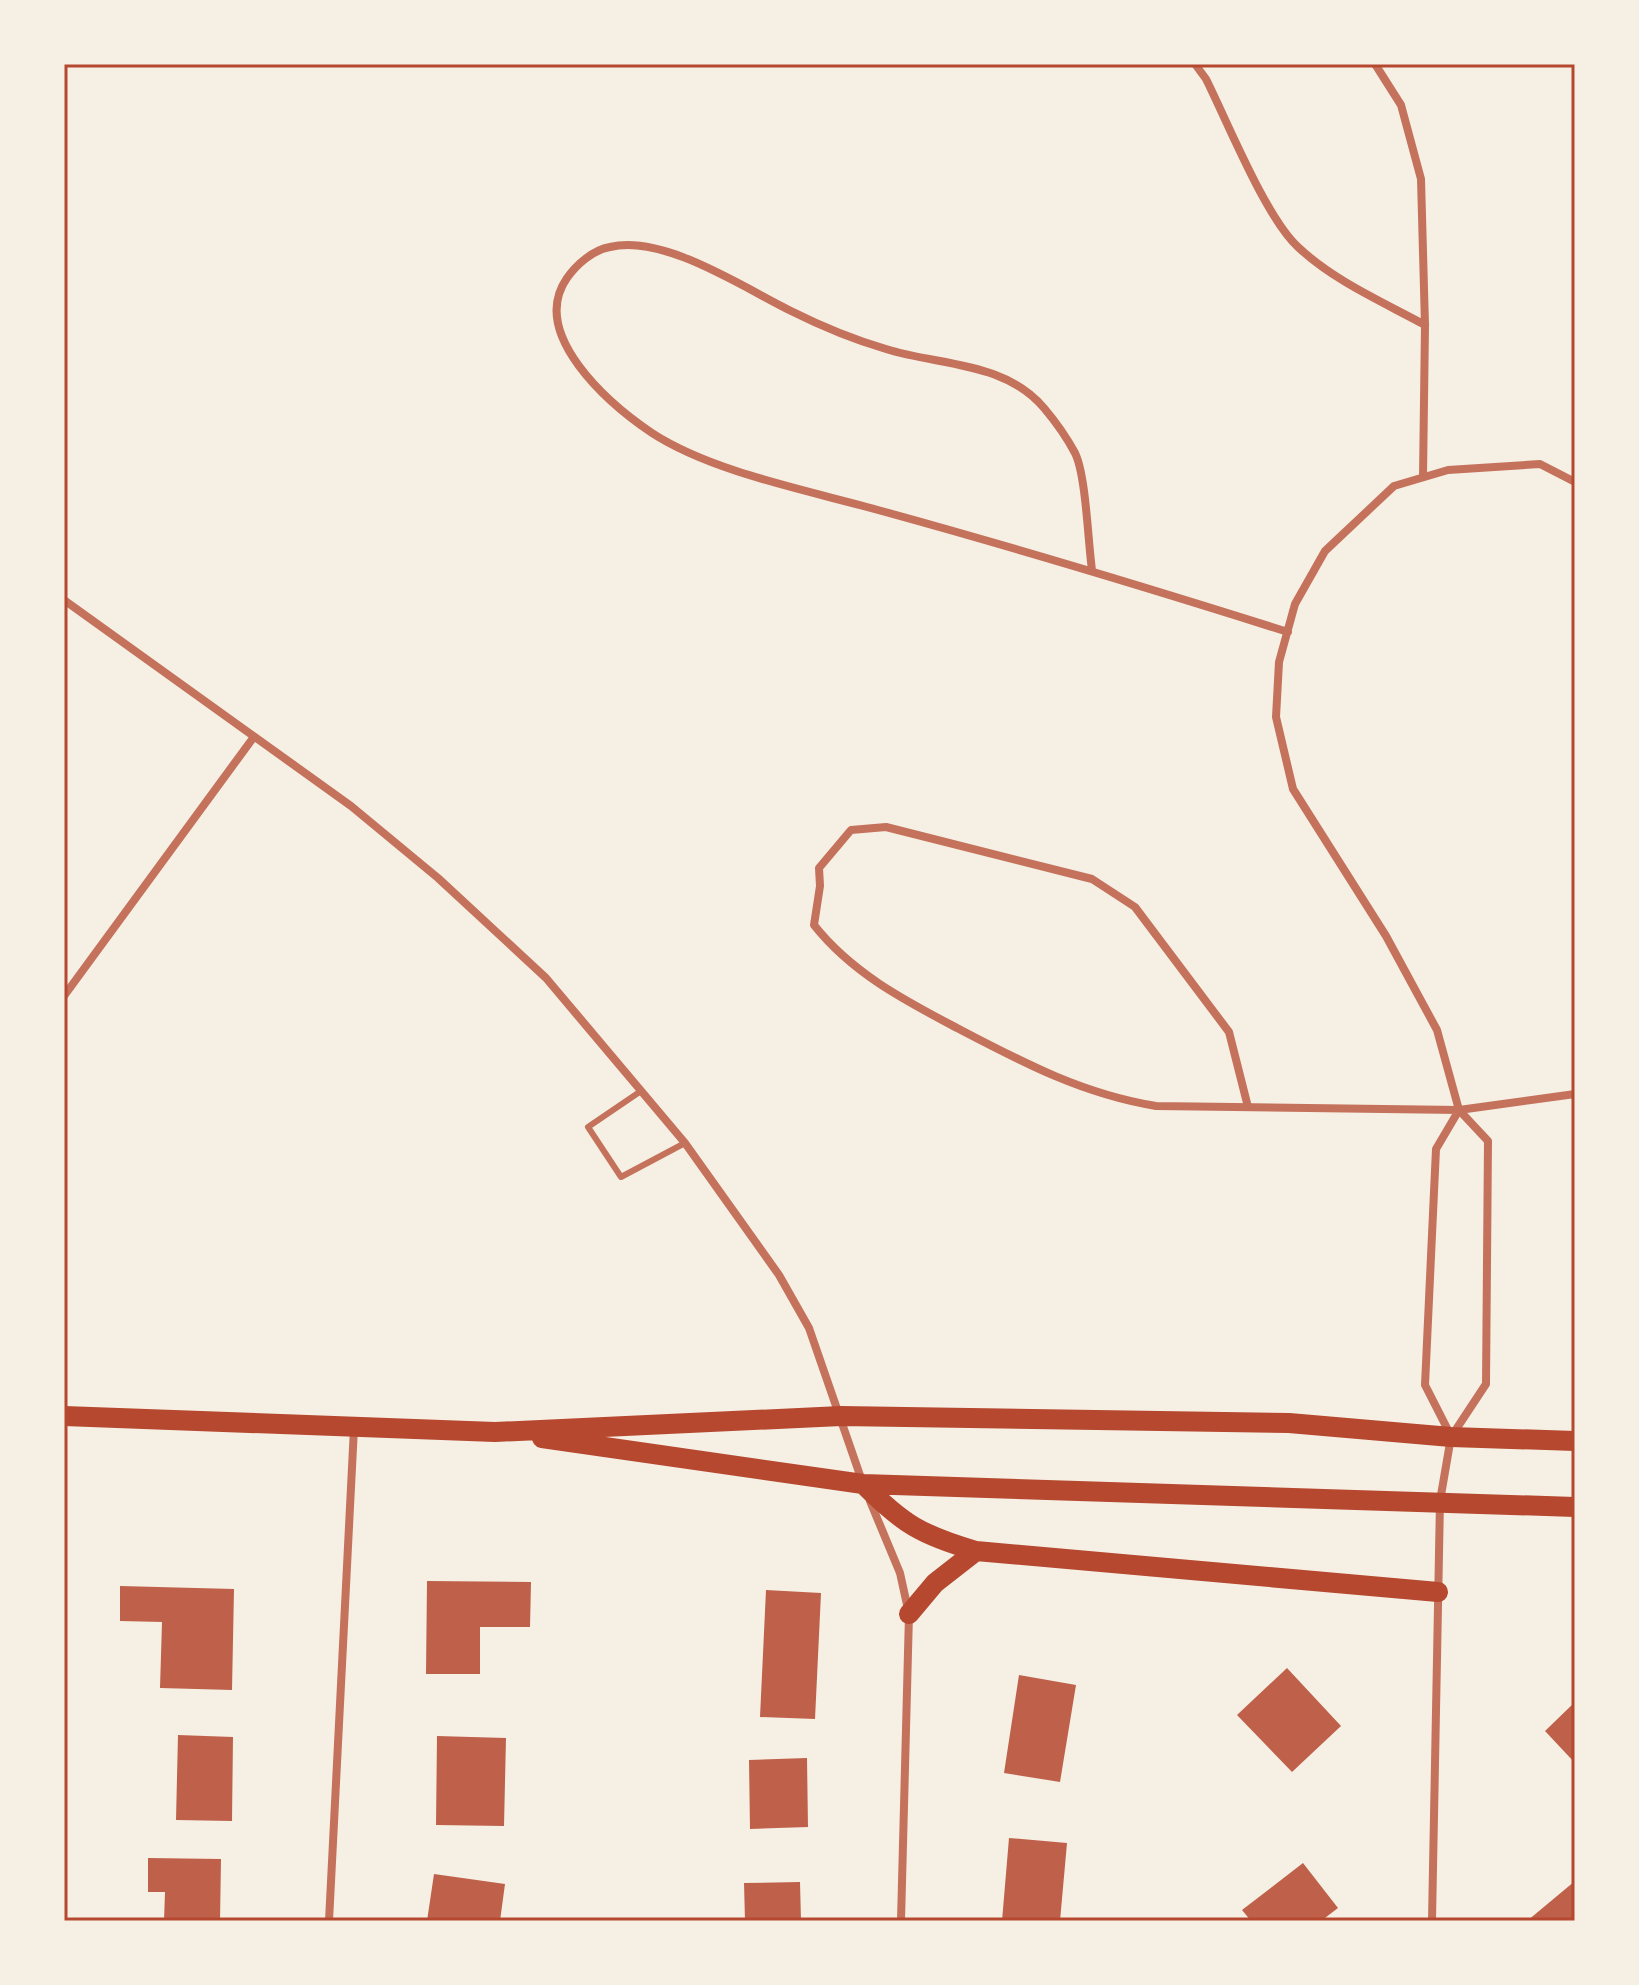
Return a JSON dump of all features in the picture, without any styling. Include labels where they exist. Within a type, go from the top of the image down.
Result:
[{"type":"main road","points":[[64,1416],[495,1432],[841,1416],[1289,1423],[1451,1437],[1575,1441]]},
{"type":"main road","points":[[495,1432],[863,1484],[1575,1507]]},
{"type":"main road","points":[[863,1484],[902,1523],[939,1540],[976,1551],[1438,1592]]},
{"type":"main road","points":[[909,1614],[935,1583],[976,1551]]},
{"type":"street","points":[[1195,64],[1206,79],[1279,225],[1297,247],[1340,278],[1425,325]]},
{"type":"street","points":[[1375,64],[1401,105],[1421,179],[1425,325],[1423,477]]},
{"type":"street","points":[[1092,570],[1077,456],[1043,407],[1017,384],[993,372],[885,349],[793,312],[732,278],[641,244],[607,247],[577,264],[562,286],[555,316],[563,344],[598,388],[653,434],[725,467],[1092,570],[1288,632]]},
{"type":"street","points":[[1432,1921],[1440,1501],[1451,1437],[1486,1384],[1488,1141],[1459,1110],[1437,1030],[1386,936],[1293,789],[1276,717],[1279,662],[1295,604],[1325,551],[1394,486],[1448,470],[1540,464],[1575,482]]},
{"type":"street","points":[[1561,474],[1575,471]]},
{"type":"street","points":[[64,600],[351,806],[438,878],[546,978],[685,1143],[779,1275],[809,1328],[863,1484],[900,1573],[909,1614],[901,1921]]},
{"type":"street","points":[[64,996],[253,738]]},
{"type":"street","points":[[1248,1107],[1229,1032],[1135,907],[1092,879],[886,827],[851,830],[819,868],[820,886],[814,925],[833,949],[884,989],[1047,1076],[1115,1099],[1156,1106],[1459,1110],[1575,1094]]},
{"type":"street","points":[[1451,1437],[1425,1385],[1436,1149],[1459,1110]]},
{"type":"street","points":[[329,1921],[354,1427]]},
{"type":"lane","points":[[641,1091],[588,1127],[621,1177],[685,1143]]},
{"type":"building","points":[[427,1581],[531,1582],[530,1627],[480,1627],[480,1674],[426,1674]]},
{"type":"building","points":[[120,1586],[234,1589],[232,1690],[160,1688],[162,1622],[120,1621]]},
{"type":"building","points":[[766,1590],[821,1593],[815,1719],[760,1717]]},
{"type":"building","points":[[1287,1668],[1341,1726],[1292,1772],[1237,1715]]},
{"type":"building","points":[[1019,1675],[1076,1685],[1060,1782],[1004,1773]]},
{"type":"building","points":[[1575,1702],[1575,1763],[1545,1731]]},
{"type":"building","points":[[178,1735],[233,1737],[232,1821],[176,1820]]},
{"type":"building","points":[[437,1736],[506,1738],[504,1826],[436,1825]]},
{"type":"building","points":[[807,1758],[808,1827],[750,1829],[749,1760]]},
{"type":"building","points":[[1009,1838],[1067,1843],[1060,1921],[1002,1921]]},
{"type":"building","points":[[148,1858],[221,1859],[220,1921],[164,1921],[165,1892],[148,1892]]},
{"type":"building","points":[[1303,1863],[1338,1908],[1321,1921],[1251,1921],[1242,1910]]},
{"type":"building","points":[[434,1874],[505,1884],[500,1921],[427,1921]]},
{"type":"building","points":[[1575,1881],[1575,1921],[1527,1921]]},
{"type":"building","points":[[800,1882],[801,1921],[745,1921],[744,1883]]}]
